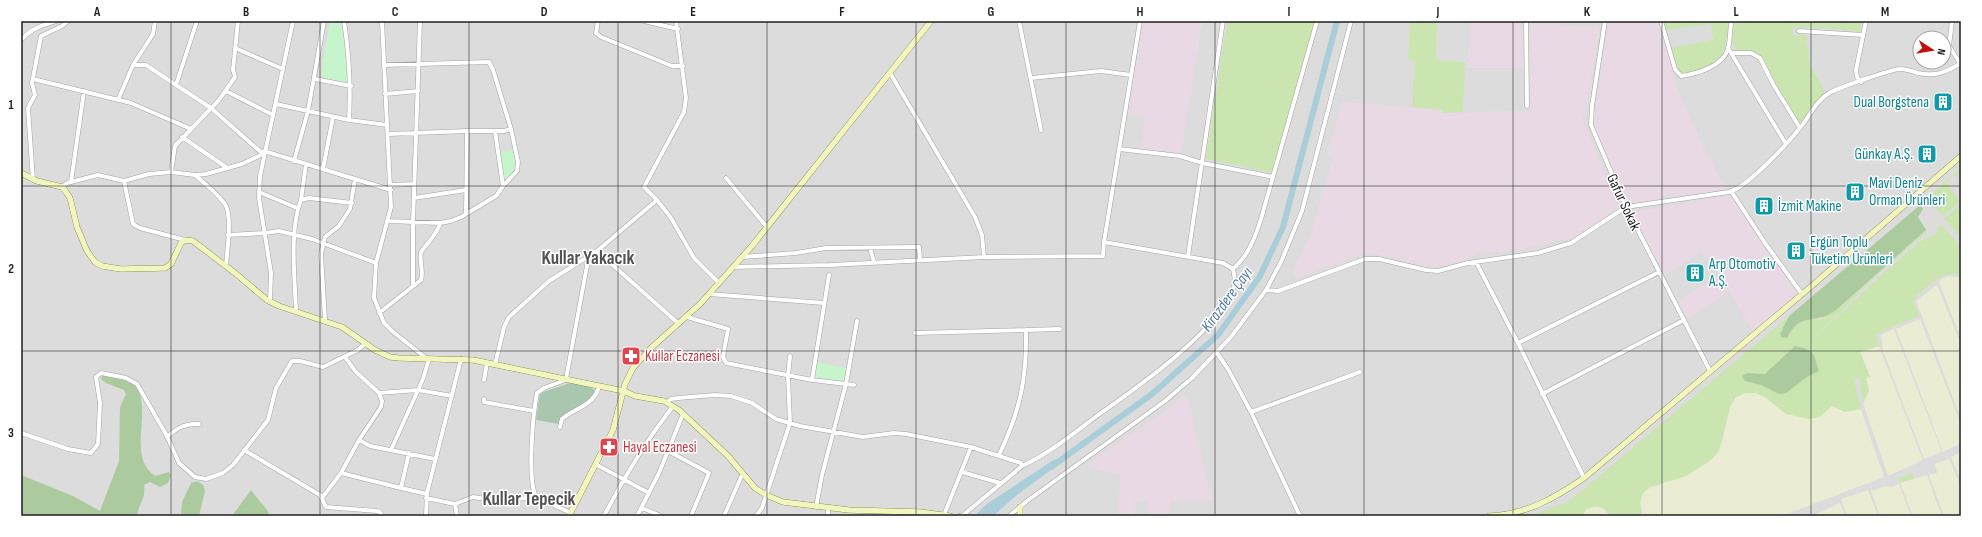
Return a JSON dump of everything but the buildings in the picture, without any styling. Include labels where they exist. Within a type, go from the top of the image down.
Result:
[{"type":"main road","points":[[570,514],[597,465],[613,430],[630,373],[639,360],[687,317],[742,257],[931,21]]},
{"type":"main road","points":[[1489,516],[1513,513],[1546,502],[1584,478],[1802,294],[1961,156]]},
{"type":"main road","points":[[1515,516],[1548,505],[1588,479],[1816,287],[1961,160]]},
{"type":"main road","points":[[21,173],[33,180],[62,187],[70,198],[77,227],[87,251],[95,262],[102,266],[121,268],[165,268],[171,264],[181,243],[185,240],[193,241],[270,302],[342,327],[365,344],[390,357],[460,359],[487,363],[624,391],[635,396],[670,404],[683,414],[728,456],[742,475],[755,488],[766,495],[788,504],[828,508],[850,513],[902,511],[950,516]]},
{"type":"main road","points":[[1020,507],[1020,516]]},
{"type":"street","points":[[21,40],[29,32],[39,26],[56,21]]},
{"type":"street","points":[[33,180],[28,108],[35,95],[33,79],[42,36],[62,26],[68,21]]},
{"type":"street","points":[[118,100],[133,65],[153,34],[155,21]]},
{"type":"street","points":[[176,85],[197,21]]},
{"type":"street","points":[[171,172],[175,146],[226,91],[235,77],[233,70],[238,21]]},
{"type":"street","points":[[270,302],[271,272],[259,192],[264,153],[276,104],[292,21]]},
{"type":"street","points":[[294,161],[315,79],[324,21]]},
{"type":"street","points":[[344,21],[351,86],[349,120]]},
{"type":"street","points":[[382,21],[391,207],[376,263],[374,298],[384,323],[392,332],[427,358],[427,369],[391,450]]},
{"type":"street","points":[[413,286],[414,184],[420,21]]},
{"type":"street","points":[[598,21],[596,33],[601,37],[672,66],[683,66]]},
{"type":"street","points":[[644,21],[678,29]]},
{"type":"street","points":[[676,21],[686,98],[684,112],[644,187],[657,200],[671,218],[694,258],[719,283]]},
{"type":"street","points":[[1019,21],[1041,130]]},
{"type":"street","points":[[732,267],[984,257],[1103,256],[1140,21]]},
{"type":"street","points":[[1188,256],[1223,21]]},
{"type":"street","points":[[962,516],[1022,466],[1044,454],[1084,426],[1174,357],[1200,332],[1224,304],[1234,285],[1233,269],[1243,258],[1250,246],[1261,219],[1317,21]]},
{"type":"street","points":[[1009,516],[1164,401],[1192,378],[1217,353],[1266,290],[1295,233],[1302,212],[1351,21]]},
{"type":"street","points":[[1526,21],[1527,106]]},
{"type":"street","name":"Gafur Sokak","points":[[1605,21],[1590,122],[1626,207],[1710,371]]},
{"type":"street","points":[[1661,21],[1675,69],[1681,76],[1712,66],[1723,57],[1728,48],[1731,24]]},
{"type":"street","points":[[1861,82],[1857,77],[1856,70],[1866,21]]},
{"type":"street","points":[[1266,290],[1278,290],[1365,259],[1379,259],[1432,271],[1476,262],[1538,253],[1566,246],[1626,207],[1731,191],[1749,180],[1786,144],[1825,95],[1901,69],[1926,74],[1940,74],[1961,63],[1949,46],[1952,21]]},
{"type":"street","points":[[1799,31],[1863,35]]},
{"type":"street","points":[[235,48],[283,69]]},
{"type":"street","points":[[1728,48],[1733,53],[1755,94],[1786,144]]},
{"type":"street","points":[[1733,53],[1751,53],[1760,58],[1773,84],[1800,128]]},
{"type":"street","points":[[384,65],[489,62],[493,70],[511,129],[518,162],[517,171],[496,196],[451,221],[440,223],[388,221]]},
{"type":"street","points":[[133,65],[146,65],[211,108],[264,153],[391,190]]},
{"type":"street","points":[[1031,78],[1101,71],[1131,75]]},
{"type":"street","points":[[890,73],[975,217],[982,235],[984,257]]},
{"type":"street","points":[[33,79],[131,103],[191,129]]},
{"type":"street","points":[[315,79],[351,86]]},
{"type":"street","points":[[71,182],[84,91]]},
{"type":"street","points":[[226,91],[273,115]]},
{"type":"street","points":[[385,94],[418,91]]},
{"type":"street","points":[[276,104],[333,117],[387,125]]},
{"type":"street","points":[[323,169],[333,117]]},
{"type":"street","points":[[388,134],[495,131],[511,129]]},
{"type":"street","points":[[466,214],[467,131]]},
{"type":"street","points":[[495,131],[503,186]]},
{"type":"street","points":[[182,137],[226,167]]},
{"type":"street","points":[[1119,149],[1169,154],[1202,163],[1274,177]]},
{"type":"street","points":[[62,187],[71,182],[98,175],[124,182],[149,174],[171,172],[195,175],[206,174],[226,167],[242,164],[264,153]]},
{"type":"street","points":[[296,312],[295,235],[297,208],[301,200],[306,164]]},
{"type":"street","points":[[195,175],[212,190],[226,206],[228,217],[226,266]]},
{"type":"street","points":[[726,178],[766,226]]},
{"type":"street","points":[[325,320],[321,254],[323,244],[325,237],[339,226],[346,217],[352,204],[355,179]]},
{"type":"street","points":[[124,182],[133,224],[140,228],[185,240]]},
{"type":"street","points":[[391,185],[414,184]]},
{"type":"street","points":[[414,198],[466,190]]},
{"type":"street","points":[[1731,191],[1765,243],[1802,294]]},
{"type":"street","points":[[259,192],[297,208]]},
{"type":"street","points":[[301,200],[309,198],[352,204]]},
{"type":"street","points":[[495,365],[507,320],[549,281],[597,251],[657,200]]},
{"type":"street","points":[[380,313],[421,280],[423,273],[421,268],[421,252],[437,232],[440,223]]},
{"type":"street","points":[[228,235],[265,234],[279,231],[312,239],[376,263]]},
{"type":"street","points":[[1104,242],[1223,263],[1233,269]]},
{"type":"street","points":[[742,257],[826,248],[919,247],[920,259]]},
{"type":"street","points":[[870,248],[874,262]]},
{"type":"street","points":[[597,251],[679,324]]},
{"type":"street","points":[[536,497],[531,470],[534,411],[539,391],[567,379],[589,255]]},
{"type":"street","points":[[1476,262],[1518,343],[1584,478]]},
{"type":"street","points":[[1518,343],[1659,272]]},
{"type":"street","points":[[812,380],[829,275]]},
{"type":"street","points":[[709,294],[824,303]]},
{"type":"street","points":[[687,317],[728,329],[723,357],[726,363],[788,376],[854,385]]},
{"type":"street","points":[[1542,394],[1684,320]]},
{"type":"street","points":[[816,507],[832,432],[846,384],[857,321]]},
{"type":"street","points":[[915,333],[1060,329]]},
{"type":"street","points":[[999,455],[1015,421],[1021,398],[1026,367],[1026,330]]},
{"type":"street","points":[[21,433],[68,449],[91,453],[98,444],[100,403],[96,377],[103,372],[126,378],[137,384],[167,437],[179,463],[195,477],[202,479],[214,477],[226,471],[237,461],[270,417],[276,388],[291,362],[297,360],[323,367],[345,357],[365,344]]},
{"type":"street","points":[[1217,353],[1228,369],[1251,412],[1300,516]]},
{"type":"street","points":[[756,516],[762,508],[790,423],[788,376],[790,356]]},
{"type":"street","points":[[322,498],[341,473],[359,440],[381,407],[382,401],[379,393],[356,372],[345,357]]},
{"type":"street","points":[[426,516],[427,496],[435,459],[452,396],[460,359]]},
{"type":"street","points":[[484,380],[487,363]]},
{"type":"street","points":[[1251,412],[1360,372]]},
{"type":"street","points":[[560,427],[563,417],[591,401],[597,394],[599,386]]},
{"type":"street","points":[[379,393],[418,390],[452,396]]},
{"type":"street","points":[[604,516],[623,479],[670,404],[672,398],[725,395],[749,402],[776,419],[790,423],[868,438],[882,434],[906,434],[971,447],[1018,461],[1022,466]]},
{"type":"street","points":[[484,399],[484,402],[534,411]]},
{"type":"street","points":[[637,516],[668,451],[683,414]]},
{"type":"street","points":[[167,437],[182,426],[199,424]]},
{"type":"street","points":[[359,440],[366,445],[435,459]]},
{"type":"street","points":[[944,515],[971,447]]},
{"type":"street","points":[[244,450],[322,498],[324,505],[328,508],[376,511],[380,512],[382,516]]},
{"type":"street","points":[[668,451],[709,473],[691,516]]},
{"type":"street","points":[[401,488],[409,454]]},
{"type":"street","points":[[597,465],[649,493]]},
{"type":"street","points":[[962,472],[1000,483]]},
{"type":"street","points":[[341,473],[401,488],[455,504],[473,497],[499,501],[536,497],[570,514]]},
{"type":"street","points":[[724,516],[742,475]]},
{"type":"street","points":[[455,504],[457,516]]},
{"type":"street","points":[[642,508],[661,516]]},
{"type":"street","points":[[828,508],[828,516]]},
{"type":"shaded area","points":[[21,21],[1961,21],[1961,516],[63,516],[21,494]]},
{"type":"shaded area","points":[[1143,21],[1202,21],[1181,153],[1140,149],[1145,118],[1128,115]]},
{"type":"shaded area","points":[[1470,21],[1519,21],[1521,23],[1524,68],[1468,68]]},
{"type":"shaded area","points":[[1609,21],[1660,21],[1676,86],[1704,148],[1727,189],[1675,197],[1669,194],[1654,200],[1627,204],[1624,201],[1594,128],[1594,117]]},
{"type":"shaded area","points":[[1531,23],[1600,27],[1585,115],[1581,115],[1618,208],[1572,238],[1521,249],[1479,253],[1467,260],[1434,268],[1374,254],[1362,254],[1296,278],[1292,271],[1310,236],[1333,158],[1327,156],[1342,102],[1442,110],[1443,113],[1530,111]]},
{"type":"shaded area","points":[[1730,195],[1798,294],[1753,331],[1729,292],[1688,319],[1678,301],[1718,276],[1702,251],[1664,275],[1632,215],[1633,212]]},
{"type":"shaded area","points":[[1186,394],[1212,500],[1169,501],[1170,516],[1148,516],[1147,502],[1134,502],[1135,516],[1117,516],[1121,475],[1084,466],[1157,417]]},
{"type":"green space","points":[[330,21],[341,21],[346,57],[347,83],[323,77],[321,75]]},
{"type":"green space","points":[[1227,21],[1315,21],[1274,168],[1270,172],[1206,159]]},
{"type":"green space","points":[[1410,21],[1435,21],[1437,24],[1436,60],[1465,62],[1463,112],[1442,113],[1442,110],[1412,107],[1415,61],[1408,60]]},
{"type":"green space","points":[[1663,21],[1729,21],[1723,53],[1714,63],[1707,67],[1684,75],[1677,72],[1670,48],[1713,40],[1711,24],[1666,30]]},
{"type":"green space","points":[[1729,21],[1862,21],[1860,32],[1829,28],[1793,27],[1793,35],[1806,35],[1810,65],[1825,91],[1801,122],[1799,122],[1777,88],[1764,59],[1758,53],[1735,50],[1734,43],[1731,43],[1733,22]]},
{"type":"green space","points":[[513,150],[515,162],[513,173],[508,179],[503,180],[499,152]]},
{"type":"green space","points":[[1961,167],[1961,181],[1955,174],[1946,182],[1960,202],[1943,217],[1928,197]]},
{"type":"green space","points":[[1961,204],[1961,238],[1944,218]]},
{"type":"green space","points":[[1919,206],[1923,209],[1918,217],[1926,230],[1835,311],[1828,315],[1803,321],[1792,330],[1787,338],[1781,337],[1780,334],[1789,316]]},
{"type":"green space","points":[[1941,225],[1961,246],[1961,275],[1947,275],[1929,285],[1913,300],[1919,316],[1876,334],[1879,346],[1860,352],[1870,377],[1866,379],[1869,391],[1863,403],[1859,377],[1854,379],[1861,409],[1845,412],[1832,406],[1819,417],[1810,419],[1786,414],[1765,397],[1755,393],[1745,393],[1735,398],[1730,407],[1719,451],[1711,460],[1686,476],[1650,487],[1643,493],[1640,502],[1642,516],[1611,516],[1602,508],[1594,507],[1586,509],[1582,516],[1530,516],[1567,502],[1579,493],[1789,316],[1781,332],[1788,336],[1793,329],[1806,319],[1820,319],[1835,311],[1926,230],[1927,232],[1876,276],[1806,346],[1880,276],[1921,241],[1936,234],[1937,228]]},
{"type":"green space","points":[[1949,276],[1961,278],[1961,339],[1939,282],[1941,279]]},
{"type":"green space","points":[[1937,285],[1961,344],[1961,419],[1916,301]]},
{"type":"green space","points":[[1920,319],[1961,424],[1961,443],[1943,452],[1896,329]]},
{"type":"green space","points":[[1894,329],[1942,452],[1924,459],[1883,351],[1881,335]]},
{"type":"green space","points":[[1795,346],[1806,349],[1812,353],[1819,371],[1807,377],[1786,393],[1779,394],[1761,385],[1745,381],[1742,376],[1747,373],[1765,374]]},
{"type":"green space","points":[[1879,346],[1923,460],[1888,476],[1863,403],[1869,391],[1866,378],[1870,377],[1860,352]]},
{"type":"green space","points":[[816,362],[846,368],[844,381],[815,377]]},
{"type":"green space","points":[[102,375],[129,381],[139,392],[142,403],[142,455],[146,467],[155,476],[169,472],[171,475],[168,483],[160,487],[150,482],[144,485],[144,494],[137,516],[21,516],[21,475],[73,496],[100,511],[119,461],[120,407],[126,394],[124,390],[106,383],[101,379]]},
{"type":"green space","points":[[573,382],[591,387],[596,392],[588,401],[561,417],[559,424],[536,420],[540,393]]},
{"type":"green space","points":[[1745,393],[1755,393],[1765,397],[1786,414],[1819,417],[1832,406],[1845,412],[1861,409],[1884,477],[1782,516],[1642,516],[1640,502],[1643,493],[1650,487],[1660,485],[1722,442],[1730,407],[1735,398]]},
{"type":"green space","points":[[1961,452],[1961,481],[1951,457]]},
{"type":"green space","points":[[1949,459],[1961,486],[1961,516],[1944,516],[1929,475],[1937,473],[1935,464]]},
{"type":"green space","points":[[1912,473],[1914,479],[1900,483],[1898,478]]},
{"type":"green space","points":[[1927,475],[1942,516],[1913,516],[1900,483]]},
{"type":"green space","points":[[197,481],[203,485],[205,491],[199,516],[181,516],[182,502],[191,483]]},
{"type":"green space","points":[[1899,484],[1911,516],[1880,516],[1871,491],[1886,486],[1892,487]]},
{"type":"green space","points":[[251,490],[267,510],[269,516],[232,516]]},
{"type":"green space","points":[[1868,490],[1878,516],[1847,516],[1841,499]]},
{"type":"green space","points":[[1840,503],[1845,516],[1814,515]]},
{"type":"green space","points":[[1595,506],[1604,508],[1611,516],[1582,516],[1586,509]]},
{"type":"water","points":[[1055,459],[1059,464],[1017,495],[993,516],[974,516],[987,504]]},
{"type":"waterway","name":"Kirazdere Çayı","points":[[1051,467],[1152,394],[1218,335],[1260,276],[1283,227],[1337,21]]},
{"type":"place","name":"Dual Borgstena","points":[[1943,102]]},
{"type":"place","name":"Günkay A.Ş.","points":[[1927,154]]},
{"type":"place","name":"Mavi Deniz Orman Ürünleri","points":[[1855,192]]},
{"type":"place","name":"İzmit Makine","points":[[1764,206]]},
{"type":"place","name":"Ergün Toplu Tüketim Ürünleri","points":[[1796,251]]},
{"type":"place","name":"Arp Otomotiv A.Ş.","points":[[1695,273]]},
{"type":"place","name":"Kullar Eczanesi","points":[[631,356]]},
{"type":"place","name":"Hayal Eczanesi","points":[[609,447]]},
{"type":"district","name":"Kullar Yakacık","points":[[588,257]]},
{"type":"district","name":"Kullar Tepecik","points":[[529,498]]}]
